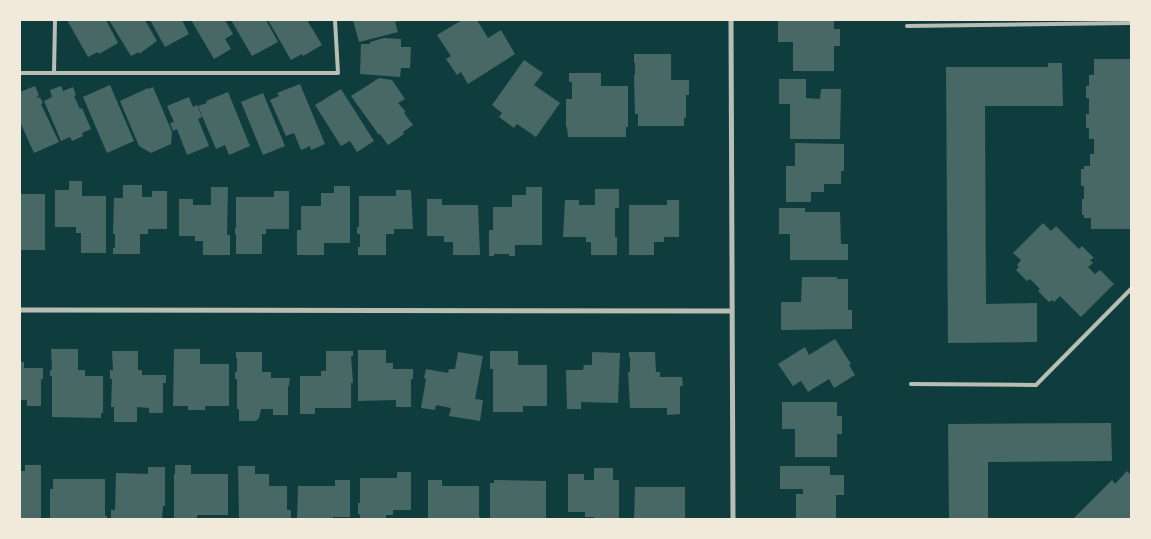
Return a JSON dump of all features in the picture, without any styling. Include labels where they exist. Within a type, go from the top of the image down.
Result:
[{"type":"street","points":[[731,20],[733,519]]},
{"type":"street","points":[[20,310],[731,311]]},
{"type":"lane","points":[[54,73],[55,20]]},
{"type":"lane","points":[[20,73],[338,73],[335,20]]},
{"type":"lane","points":[[907,26],[1131,23]]},
{"type":"lane","points":[[911,384],[1036,385],[1131,289]]},
{"type":"building","points":[[67,20],[106,20],[118,43],[99,54],[98,52],[88,57]]},
{"type":"building","points":[[109,20],[145,20],[157,41],[139,54],[139,52],[131,56]]},
{"type":"building","points":[[150,20],[182,20],[189,34],[165,47]]},
{"type":"building","points":[[191,20],[225,20],[233,34],[225,39],[231,49],[214,59]]},
{"type":"building","points":[[231,20],[266,20],[278,42],[252,56]]},
{"type":"building","points":[[268,20],[307,20],[322,45],[303,56],[302,54],[291,60]]},
{"type":"building","points":[[353,20],[399,20],[395,22],[398,32],[359,42]]},
{"type":"building","points":[[462,20],[477,20],[488,38],[501,30],[515,54],[468,84],[461,72],[457,75],[446,59],[451,56],[437,35]]},
{"type":"building","points":[[778,20],[834,20],[834,29],[840,29],[840,46],[834,46],[834,71],[793,71],[793,42],[778,42]]},
{"type":"building","points":[[384,38],[401,39],[401,47],[411,47],[410,68],[401,68],[400,77],[360,74],[361,44],[370,44],[370,42]]},
{"type":"building","points":[[634,54],[671,54],[671,80],[689,80],[689,95],[686,95],[684,126],[638,126],[638,114],[635,114]]},
{"type":"building","points":[[1094,59],[1131,59],[1131,229],[1091,229],[1091,218],[1084,218],[1084,215],[1082,215],[1084,186],[1081,186],[1081,169],[1084,169],[1084,166],[1090,166],[1090,154],[1094,154],[1094,139],[1089,139],[1089,128],[1086,128],[1086,114],[1089,114],[1089,98],[1086,98],[1086,86],[1089,86],[1089,75],[1094,75]]},
{"type":"building","points":[[524,60],[543,73],[534,85],[560,103],[536,137],[517,124],[514,128],[499,117],[502,113],[492,105]]},
{"type":"building","points":[[1048,63],[1062,63],[1063,106],[985,106],[986,304],[1037,303],[1037,342],[948,343],[946,67],[1048,67]]},
{"type":"building","points":[[569,73],[601,73],[601,86],[628,86],[628,127],[626,127],[626,137],[568,137],[566,99],[572,99],[572,82],[569,82]]},
{"type":"building","points":[[379,78],[392,80],[405,99],[398,103],[406,112],[404,113],[413,125],[388,145],[351,96]]},
{"type":"building","points":[[779,79],[806,79],[806,98],[820,99],[821,89],[841,89],[840,139],[790,139],[790,104],[779,104]]},
{"type":"building","points":[[300,84],[325,144],[311,150],[310,146],[301,150],[294,133],[286,136],[270,100],[279,96],[277,93]]},
{"type":"building","points":[[110,85],[134,141],[107,153],[83,97]]},
{"type":"building","points":[[35,86],[39,95],[37,96],[38,98],[40,97],[43,103],[41,104],[59,142],[34,153],[20,122],[20,92]]},
{"type":"building","points":[[61,86],[63,91],[73,87],[76,95],[74,96],[80,109],[82,108],[91,129],[82,133],[83,136],[72,141],[70,137],[61,141],[44,101],[52,97],[50,90]]},
{"type":"building","points":[[153,87],[172,132],[171,144],[151,153],[139,146],[120,101]]},
{"type":"building","points":[[341,89],[374,141],[357,152],[350,141],[341,146],[315,105]]},
{"type":"building","points":[[228,92],[250,146],[229,155],[225,145],[216,149],[198,106]]},
{"type":"building","points":[[263,93],[285,146],[263,155],[241,102]]},
{"type":"building","points":[[189,97],[193,107],[197,105],[202,117],[198,119],[209,146],[187,155],[177,129],[173,131],[170,123],[174,122],[167,106]]},
{"type":"building","points":[[795,143],[844,144],[844,171],[841,171],[841,184],[824,184],[824,192],[811,192],[811,202],[786,202],[786,166],[795,166]]},
{"type":"building","points":[[69,181],[82,181],[82,196],[106,196],[106,253],[81,253],[81,233],[76,233],[76,227],[55,227],[55,190],[69,190]]},
{"type":"building","points":[[123,185],[142,185],[142,197],[152,197],[152,191],[167,191],[167,229],[148,229],[148,234],[140,234],[140,254],[113,254],[113,248],[115,248],[115,234],[113,234],[114,198],[123,198]]},
{"type":"building","points":[[334,186],[350,186],[350,243],[324,243],[324,255],[297,255],[297,230],[301,230],[301,206],[321,206],[321,193],[334,193]]},
{"type":"building","points":[[211,187],[228,187],[227,235],[230,235],[230,255],[203,255],[203,241],[195,241],[195,236],[179,236],[179,199],[193,199],[193,205],[211,205]]},
{"type":"building","points":[[526,187],[542,187],[542,245],[515,245],[515,256],[494,254],[494,256],[489,256],[489,230],[493,230],[493,207],[512,207],[512,195],[526,195]]},
{"type":"building","points":[[595,189],[619,189],[619,208],[615,208],[617,255],[591,255],[591,242],[586,242],[586,237],[563,237],[565,200],[579,200],[579,205],[595,205]]},
{"type":"building","points":[[396,190],[411,190],[413,229],[394,229],[394,234],[386,234],[386,255],[358,255],[358,247],[360,247],[360,234],[357,234],[357,227],[359,227],[359,196],[396,196]]},
{"type":"building","points":[[274,191],[289,191],[289,229],[266,229],[266,234],[262,234],[262,254],[236,254],[236,197],[274,197]]},
{"type":"building","points":[[20,194],[45,194],[45,250],[21,250]]},
{"type":"building","points":[[427,199],[442,199],[442,205],[478,205],[480,255],[453,255],[453,242],[444,242],[444,236],[427,236]]},
{"type":"building","points":[[667,200],[679,200],[679,237],[664,237],[664,242],[654,242],[654,255],[629,255],[629,205],[667,205]]},
{"type":"building","points":[[779,208],[805,208],[805,212],[840,212],[841,244],[848,244],[848,260],[790,260],[790,234],[779,234]]},
{"type":"building","points":[[1043,223],[1051,231],[1056,226],[1079,249],[1082,246],[1094,258],[1090,260],[1093,263],[1088,267],[1095,274],[1100,270],[1114,284],[1081,317],[1060,296],[1054,302],[1052,300],[1049,302],[1030,279],[1027,281],[1016,270],[1021,260],[1013,253]]},
{"type":"building","points":[[802,277],[837,277],[837,279],[848,279],[848,310],[852,310],[852,329],[781,330],[781,302],[801,302]]},
{"type":"building","points":[[835,339],[851,364],[849,365],[855,375],[834,388],[829,379],[808,392],[801,381],[793,386],[778,364],[805,347],[809,355]]},
{"type":"building","points":[[51,349],[78,349],[78,370],[85,370],[85,376],[103,376],[103,413],[101,413],[101,418],[52,417]]},
{"type":"building","points":[[174,349],[200,349],[200,364],[229,364],[229,406],[205,406],[205,410],[188,410],[188,406],[173,406]]},
{"type":"building","points":[[358,350],[386,350],[386,363],[393,363],[393,369],[413,369],[411,407],[396,407],[396,400],[358,401]]},
{"type":"building","points":[[112,351],[138,351],[138,370],[142,370],[142,375],[166,375],[166,383],[163,383],[163,413],[149,413],[149,408],[137,407],[137,422],[114,422],[114,407],[111,407],[112,379],[110,379],[110,370],[113,370]]},
{"type":"building","points":[[326,351],[353,351],[353,356],[351,356],[353,383],[351,383],[351,408],[315,408],[315,414],[300,414],[300,376],[321,376],[321,371],[326,371]]},
{"type":"building","points":[[490,351],[518,351],[518,365],[547,365],[547,406],[523,406],[523,412],[493,412],[493,369],[490,369]]},
{"type":"building","points":[[236,352],[262,352],[262,372],[271,372],[271,378],[290,378],[288,386],[288,415],[273,415],[273,409],[261,409],[259,418],[256,421],[239,421],[237,379],[235,379],[235,372],[237,372]]},
{"type":"building","points":[[458,352],[483,356],[475,399],[483,400],[480,421],[449,416],[451,408],[436,405],[435,410],[421,408],[426,369],[448,373],[449,369],[455,369]]},
{"type":"building","points":[[592,352],[620,353],[618,403],[581,402],[581,409],[567,409],[566,370],[583,370],[584,365],[592,365]]},
{"type":"building","points":[[629,352],[655,352],[656,372],[660,372],[660,377],[682,377],[683,386],[680,386],[680,414],[667,415],[667,408],[630,408]]},
{"type":"building","points":[[20,362],[24,362],[24,368],[43,368],[41,406],[27,406],[27,400],[20,400]]},
{"type":"building","points":[[782,402],[837,402],[837,416],[842,416],[842,434],[837,434],[837,457],[795,457],[795,429],[782,429]]},
{"type":"building","points":[[1111,423],[1112,461],[988,462],[988,519],[949,519],[948,424]]},
{"type":"building","points":[[25,465],[41,465],[41,519],[20,519],[20,471],[25,471]]},
{"type":"building","points":[[175,465],[191,465],[191,474],[228,474],[228,515],[197,515],[197,519],[174,519]]},
{"type":"building","points":[[238,466],[255,466],[255,474],[269,474],[269,486],[287,486],[287,510],[291,510],[291,519],[239,519]]},
{"type":"building","points":[[780,466],[830,466],[830,475],[844,475],[844,495],[836,495],[836,519],[796,519],[796,494],[803,494],[803,489],[780,489]]},
{"type":"building","points":[[148,467],[165,467],[165,506],[163,506],[162,519],[111,519],[111,510],[115,510],[116,473],[148,474]]},
{"type":"building","points":[[594,468],[613,468],[613,480],[619,480],[619,519],[594,519],[594,517],[585,517],[585,512],[568,512],[568,474],[584,474],[584,480],[594,480]]},
{"type":"building","points":[[1127,471],[1131,475],[1131,519],[1073,519],[1112,480],[1115,484]]},
{"type":"building","points":[[397,472],[411,472],[411,510],[393,510],[393,515],[386,515],[386,519],[360,519],[358,503],[360,503],[360,478],[397,478]]},
{"type":"building","points":[[53,479],[105,479],[105,516],[107,516],[107,519],[50,519],[50,489],[53,489]]},
{"type":"building","points":[[335,480],[350,480],[350,517],[297,519],[298,486],[335,486]]},
{"type":"building","points":[[428,480],[442,480],[442,486],[479,486],[480,519],[428,518]]},
{"type":"building","points":[[494,480],[546,481],[546,519],[490,519],[490,483],[494,483]]},
{"type":"building","points":[[635,487],[685,487],[685,519],[634,519]]}]
